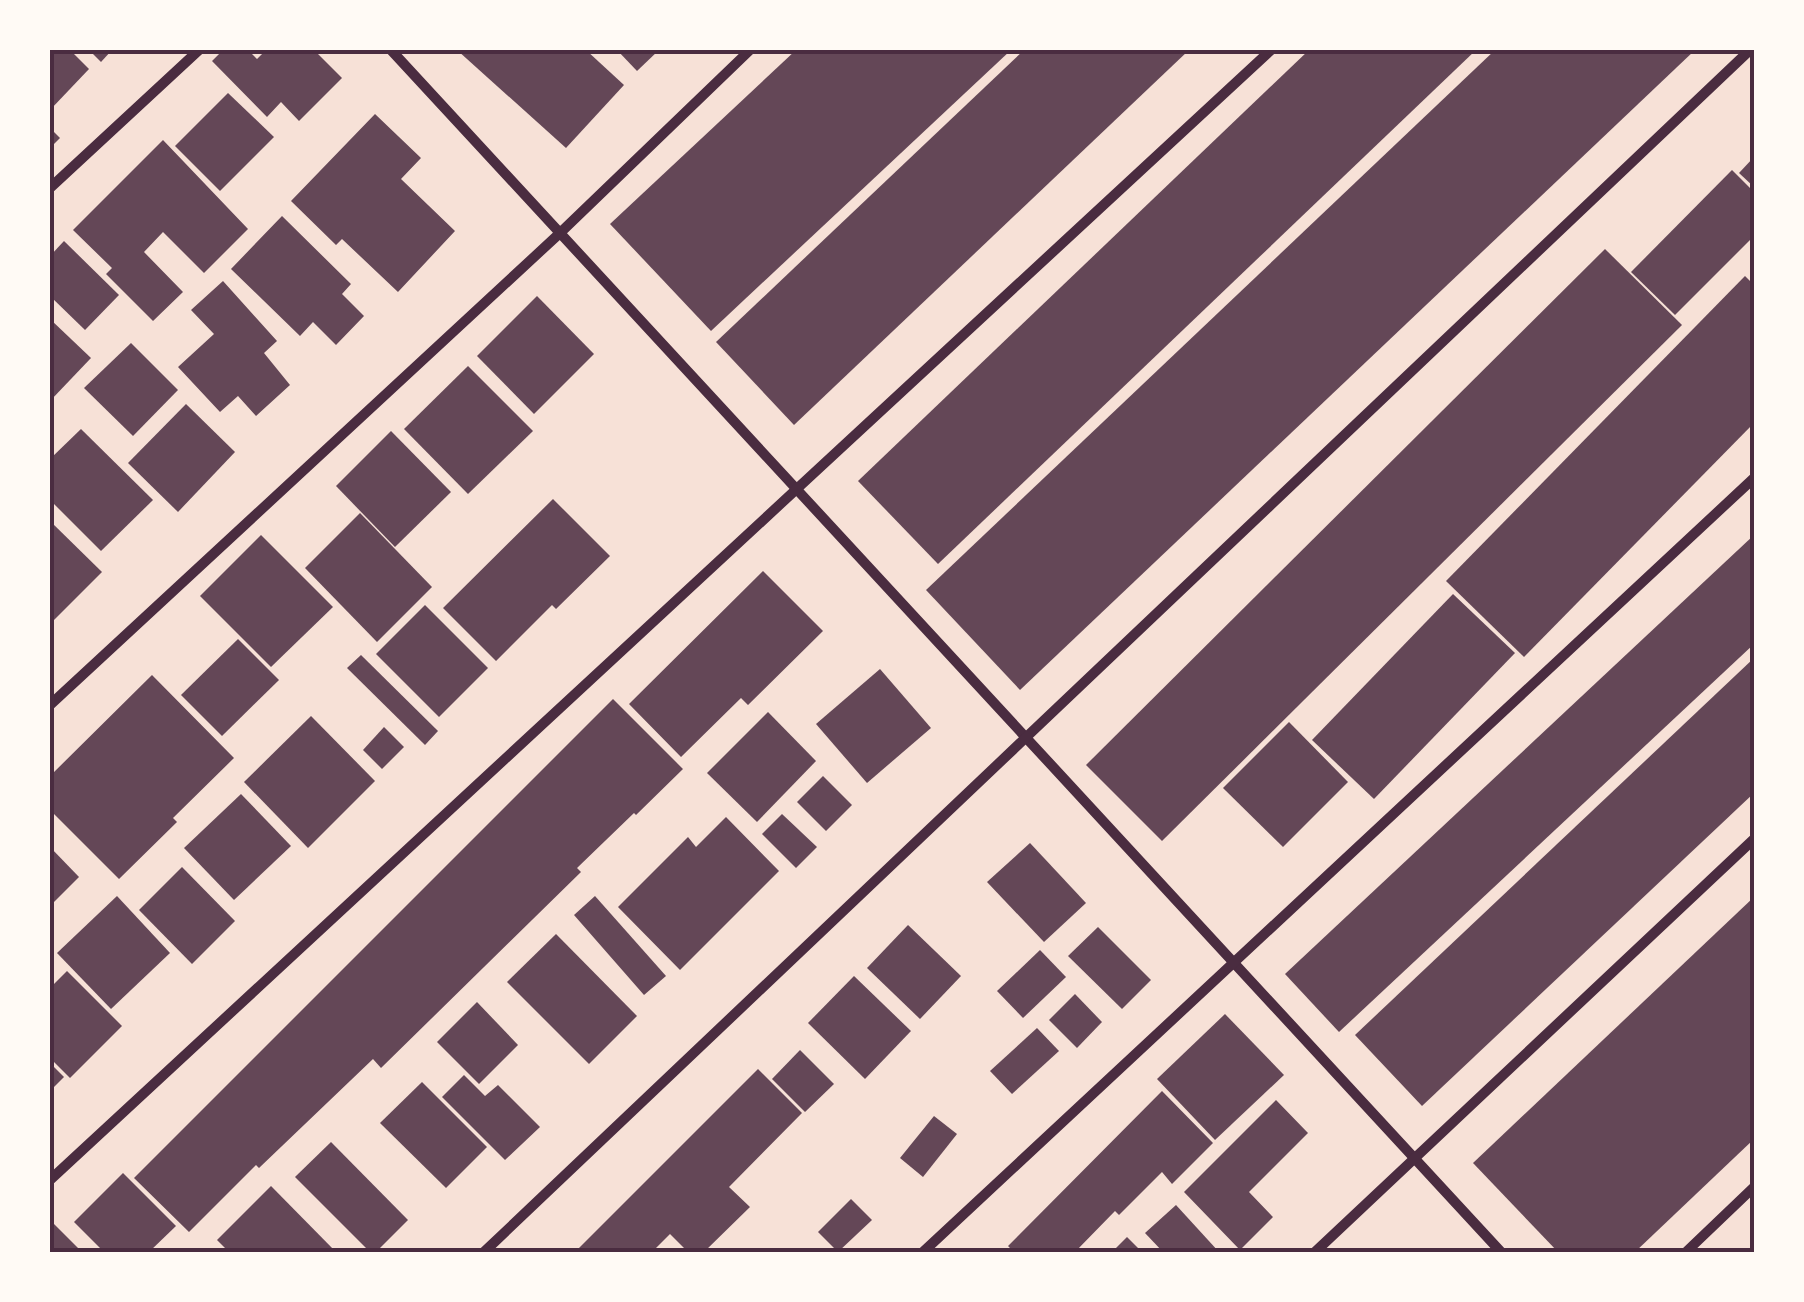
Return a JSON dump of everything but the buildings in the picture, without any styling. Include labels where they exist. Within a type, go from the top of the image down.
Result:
[{"type":"street","points":[[50,188],[198,50]]},
{"type":"street","points":[[392,50],[1502,1252]]},
{"type":"street","points":[[50,705],[560,232],[750,50]]},
{"type":"street","points":[[50,1180],[1270,50]]},
{"type":"street","points":[[484,1252],[1750,50]]},
{"type":"street","points":[[923,1252],[1754,478]]},
{"type":"street","points":[[1315,1252],[1754,839]]},
{"type":"street","points":[[1686,1252],[1754,1187]]}]
